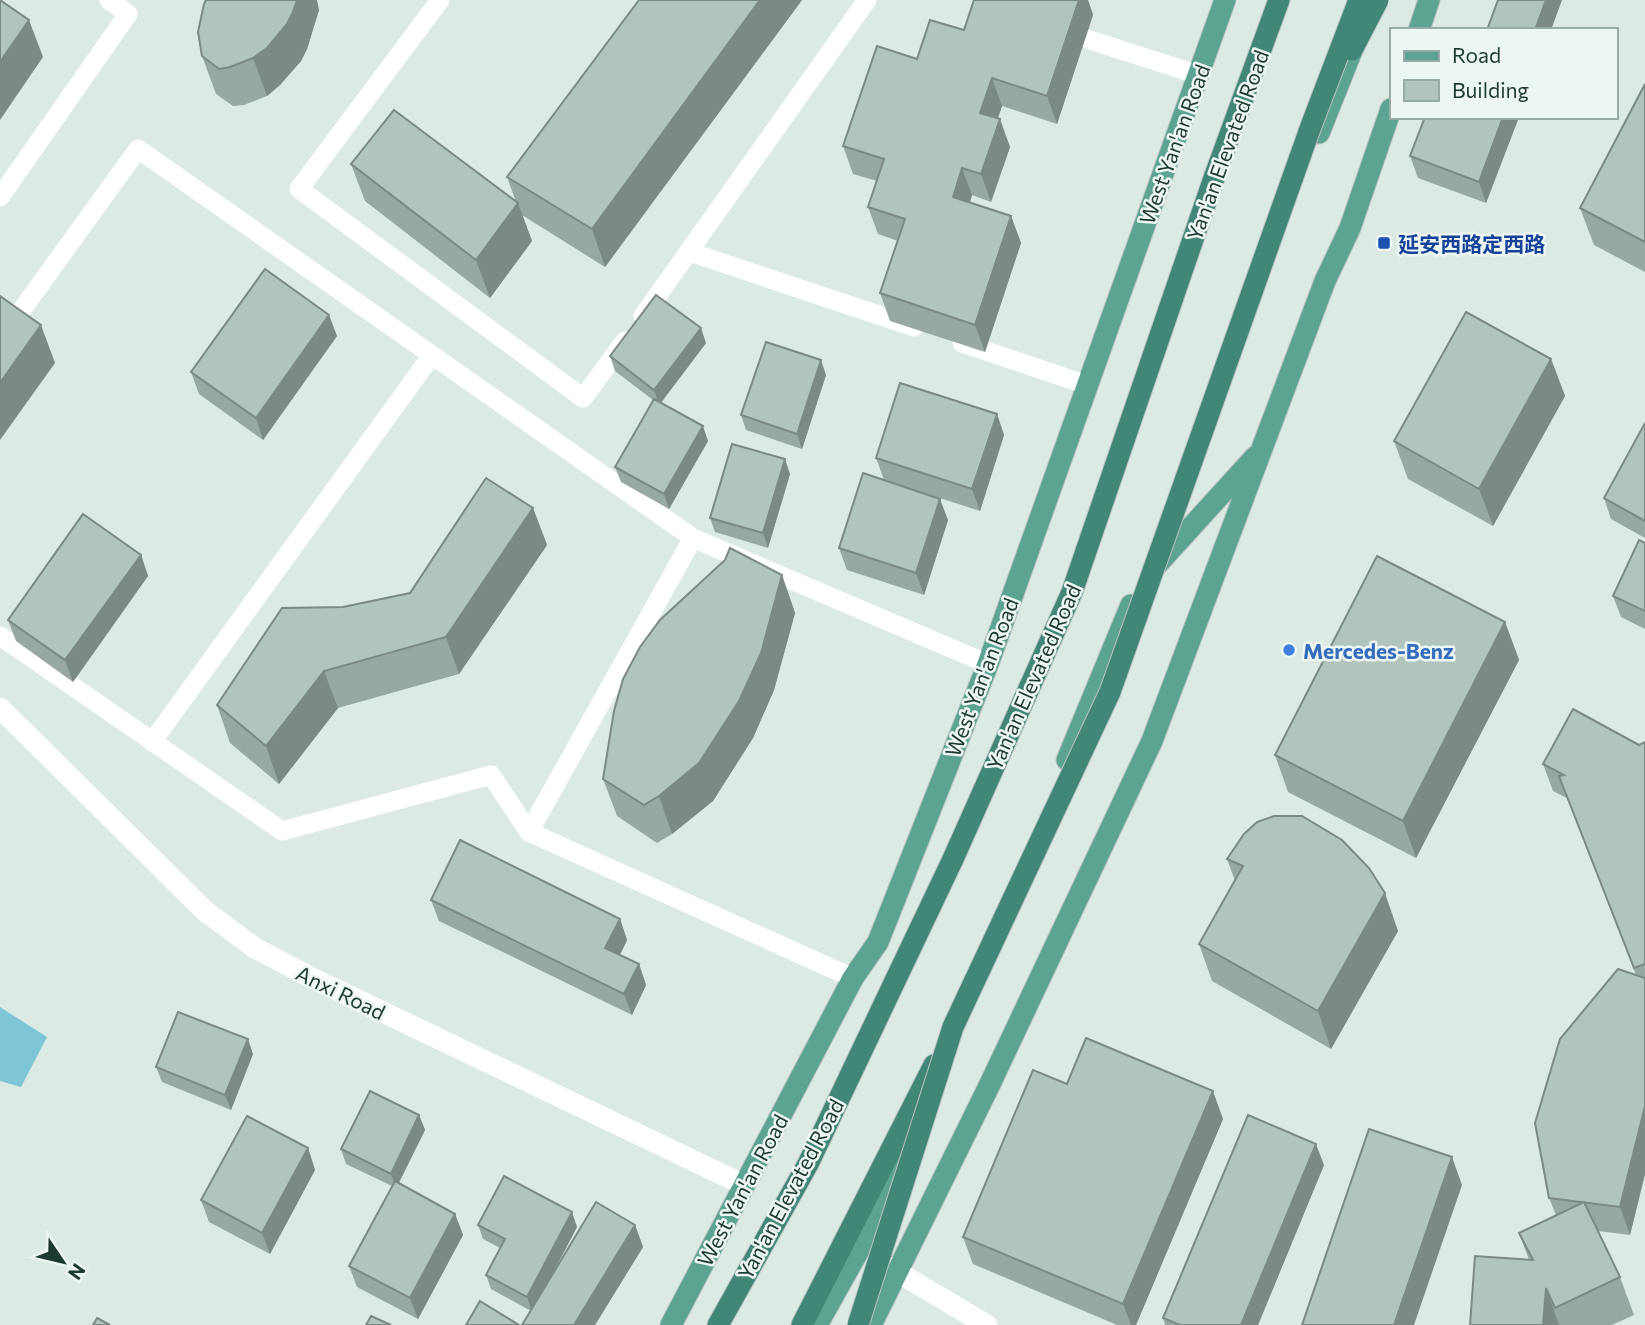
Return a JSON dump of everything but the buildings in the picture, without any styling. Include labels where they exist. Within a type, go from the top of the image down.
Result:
[{"type":"highway","name":"Yan'an Elevated Road","points":[[718,1325],[814,1152],[953,859],[1072,592],[1214,178],[1279,0]]},
{"type":"highway","points":[[802,1325],[953,1027],[1110,692],[1311,126],[1359,0]]},
{"type":"highway","points":[[1311,126],[1378,0]]},
{"type":"highway","points":[[858,1325],[953,1027]]},
{"type":"main road","name":"West Yan'an Road","points":[[671,1325],[853,978],[878,942],[988,664],[1225,0]]},
{"type":"main road","points":[[817,1325],[859,1250],[1083,724],[1372,0]]},
{"type":"main road","points":[[1420,28],[1429,0]]},
{"type":"main road","points":[[871,1325],[1152,741],[1325,281],[1350,228],[1390,112]]},
{"type":"main road","points":[[1139,585],[1262,449]]},
{"type":"street","name":"Anxi Road","points":[[0,708],[205,911],[255,947],[316,981],[744,1185]]},
{"type":"street","points":[[859,1250],[987,1325]]},
{"type":"lane","points":[[0,197],[128,14],[109,0]]},
{"type":"lane","points":[[440,0],[299,188],[583,398],[690,252],[867,0]]},
{"type":"lane","points":[[1045,25],[1199,75]]},
{"type":"lane","points":[[0,340],[138,149],[693,538],[988,664]]},
{"type":"lane","points":[[690,252],[1087,385]]},
{"type":"lane","points":[[152,741],[432,355]]},
{"type":"lane","points":[[529,832],[693,538]]},
{"type":"lane","points":[[0,636],[282,831],[491,775],[529,832],[853,978]]},
{"type":"water","points":[[0,1007],[47,1037],[21,1087],[0,1081]]},
{"type":"place","name":"延安西路定西路","points":[[1384,243]]},
{"type":"place","name":"Mercedes-Benz","points":[[1289,650]]}]
